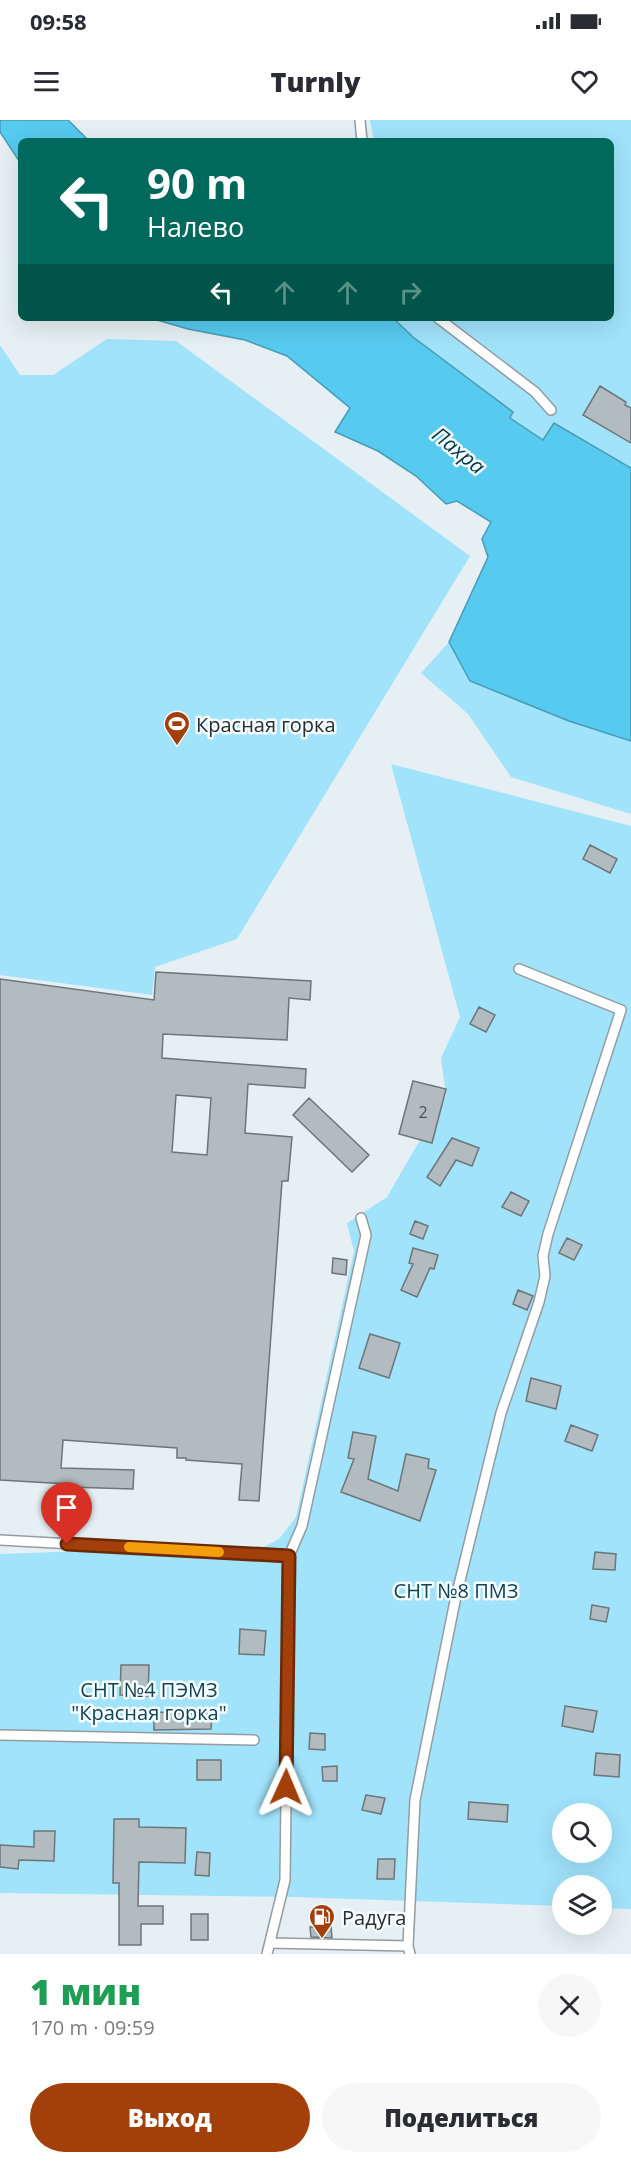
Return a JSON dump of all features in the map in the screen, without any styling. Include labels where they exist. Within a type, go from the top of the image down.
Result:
[{"type":"lane","points":[[360,120],[362,138]]},
{"type":"lane","points":[[442,321],[535,392],[551,410]]},
{"type":"lane","points":[[270,1943],[409,1950],[415,1800],[455,1601],[501,1413],[538,1302],[544,1276],[543,1256],[548,1234],[621,1011],[519,969]]},
{"type":"lane","points":[[267,1954],[285,1880],[289,1556],[302,1526],[366,1235],[361,1218]]},
{"type":"lane","points":[[0,1540],[289,1556]]},
{"type":"lane","points":[[0,1734],[254,1740]]},
{"type":"green space","points":[[370,120],[631,120],[631,468],[554,423],[543,441],[509,418],[513,412],[413,337],[396,321],[614,321],[614,138],[373,138]]},
{"type":"green space","name":"Красная горка","points":[[107,339],[176,341],[470,556],[237,939],[155,967],[152,995],[0,975],[0,345],[20,375],[53,375]]},
{"type":"green space","points":[[449,642],[470,681],[569,721],[631,741],[631,814],[511,777],[468,714],[421,673]]},
{"type":"green space","name":"СНТ №8 ПМЗ","points":[[391,764],[631,826],[631,1909],[612,1908],[612,1875],[552,1875],[552,1906],[292,1897],[0,1893],[0,1554],[111,1550],[254,1552],[279,1539],[296,1517],[354,1251],[347,1223],[387,1197],[446,1095],[441,1058],[460,1017]]},
{"type":"water","points":[[0,120],[68,120],[86,138],[18,138],[18,159],[0,132]]},
{"type":"water","name":"Пахра","points":[[160,321],[396,321],[413,337],[513,412],[510,418],[543,440],[554,423],[631,468],[631,741],[569,721],[470,681],[449,642],[488,557],[482,539],[491,522],[457,501],[446,504],[416,476],[378,451],[335,432],[350,408],[287,356],[245,340]]},
{"type":"building","points":[[600,386],[626,402],[625,405],[631,408],[631,443],[583,415]]},
{"type":"building","points":[[590,845],[617,859],[610,873],[583,859]]},
{"type":"building","points":[[156,972],[311,981],[310,1000],[289,998],[287,1040],[163,1034],[162,1058],[306,1069],[305,1088],[248,1084],[245,1133],[292,1137],[288,1181],[282,1181],[259,1501],[239,1500],[242,1464],[177,1458],[177,1448],[63,1440],[61,1468],[134,1470],[133,1489],[68,1487],[68,1484],[0,1480],[0,979],[154,1000]],"holes":[[[176,1095],[211,1098],[207,1155],[172,1152]]]},
{"type":"building","points":[[479,1007],[495,1015],[486,1032],[470,1024]]},
{"type":"building","points":[[413,1081],[446,1089],[432,1143],[399,1134]]},
{"type":"building","points":[[309,1098],[369,1155],[352,1172],[293,1115]]},
{"type":"building","points":[[452,1138],[479,1148],[472,1166],[456,1160],[440,1186],[427,1177]]},
{"type":"building","points":[[511,1192],[529,1201],[521,1216],[502,1207]]},
{"type":"building","points":[[415,1221],[428,1226],[423,1239],[410,1234]]},
{"type":"building","points":[[567,1238],[582,1245],[574,1260],[559,1253]]},
{"type":"building","points":[[413,1248],[438,1255],[434,1269],[430,1268],[417,1297],[401,1290],[413,1264],[409,1263]]},
{"type":"building","points":[[333,1258],[347,1260],[346,1275],[332,1273]]},
{"type":"building","points":[[518,1290],[533,1296],[527,1310],[513,1304]]},
{"type":"building","points":[[370,1334],[400,1343],[389,1378],[359,1368]]},
{"type":"building","points":[[531,1378],[561,1386],[556,1409],[526,1401]]},
{"type":"building","points":[[571,1425],[598,1435],[592,1451],[565,1441]]},
{"type":"building","points":[[353,1432],[376,1436],[368,1479],[398,1491],[406,1454],[429,1459],[428,1468],[436,1470],[420,1521],[341,1492],[354,1459],[348,1458]]},
{"type":"building","points":[[595,1552],[616,1554],[615,1570],[593,1569]]},
{"type":"building","points":[[592,1605],[609,1608],[606,1622],[590,1619]]},
{"type":"building","points":[[240,1629],[266,1631],[264,1655],[239,1654]]},
{"type":"building","points":[[121,1665],[149,1665],[148,1696],[120,1695]]},
{"type":"building","points":[[565,1706],[597,1711],[593,1732],[562,1726]]},
{"type":"building","points":[[154,1712],[212,1714],[211,1729],[154,1730]]},
{"type":"building","points":[[310,1733],[325,1734],[325,1750],[309,1749]]},
{"type":"building","points":[[596,1753],[620,1755],[619,1777],[594,1775]]},
{"type":"building","points":[[197,1760],[221,1760],[221,1780],[197,1780]]},
{"type":"building","points":[[337,1766],[337,1781],[323,1781],[322,1767]]},
{"type":"building","points":[[366,1795],[385,1798],[381,1814],[362,1810]]},
{"type":"building","points":[[469,1802],[508,1805],[507,1822],[468,1819]]},
{"type":"building","points":[[114,1819],[139,1819],[139,1827],[186,1828],[185,1863],[139,1862],[138,1906],[163,1906],[163,1924],[141,1924],[141,1945],[119,1945],[119,1883],[113,1883]]},
{"type":"building","points":[[34,1831],[55,1831],[54,1861],[19,1860],[18,1869],[0,1867],[0,1845],[34,1847]]},
{"type":"building","points":[[197,1852],[210,1853],[209,1876],[195,1875]]},
{"type":"building","points":[[378,1859],[395,1859],[394,1879],[377,1879]]},
{"type":"building","points":[[191,1914],[208,1914],[208,1940],[191,1940]]},
{"type":"building","points":[[331,1926],[332,1938],[311,1937],[310,1927]]},
{"type":"slow traffic","points":[[129,1547],[219,1552]]},
{"type":"place","name":"Красная горка","points":[[177,747]]},
{"type":"place","name":"Радуга","points":[[322,1940]]},
{"type":"route","points":[[67,1544],[289,1556],[286,1787]]},
{"type":"park label","name":"СНТ №4 ПЭМЗ \"Красная горка\"","points":[[149,1700]]}]
